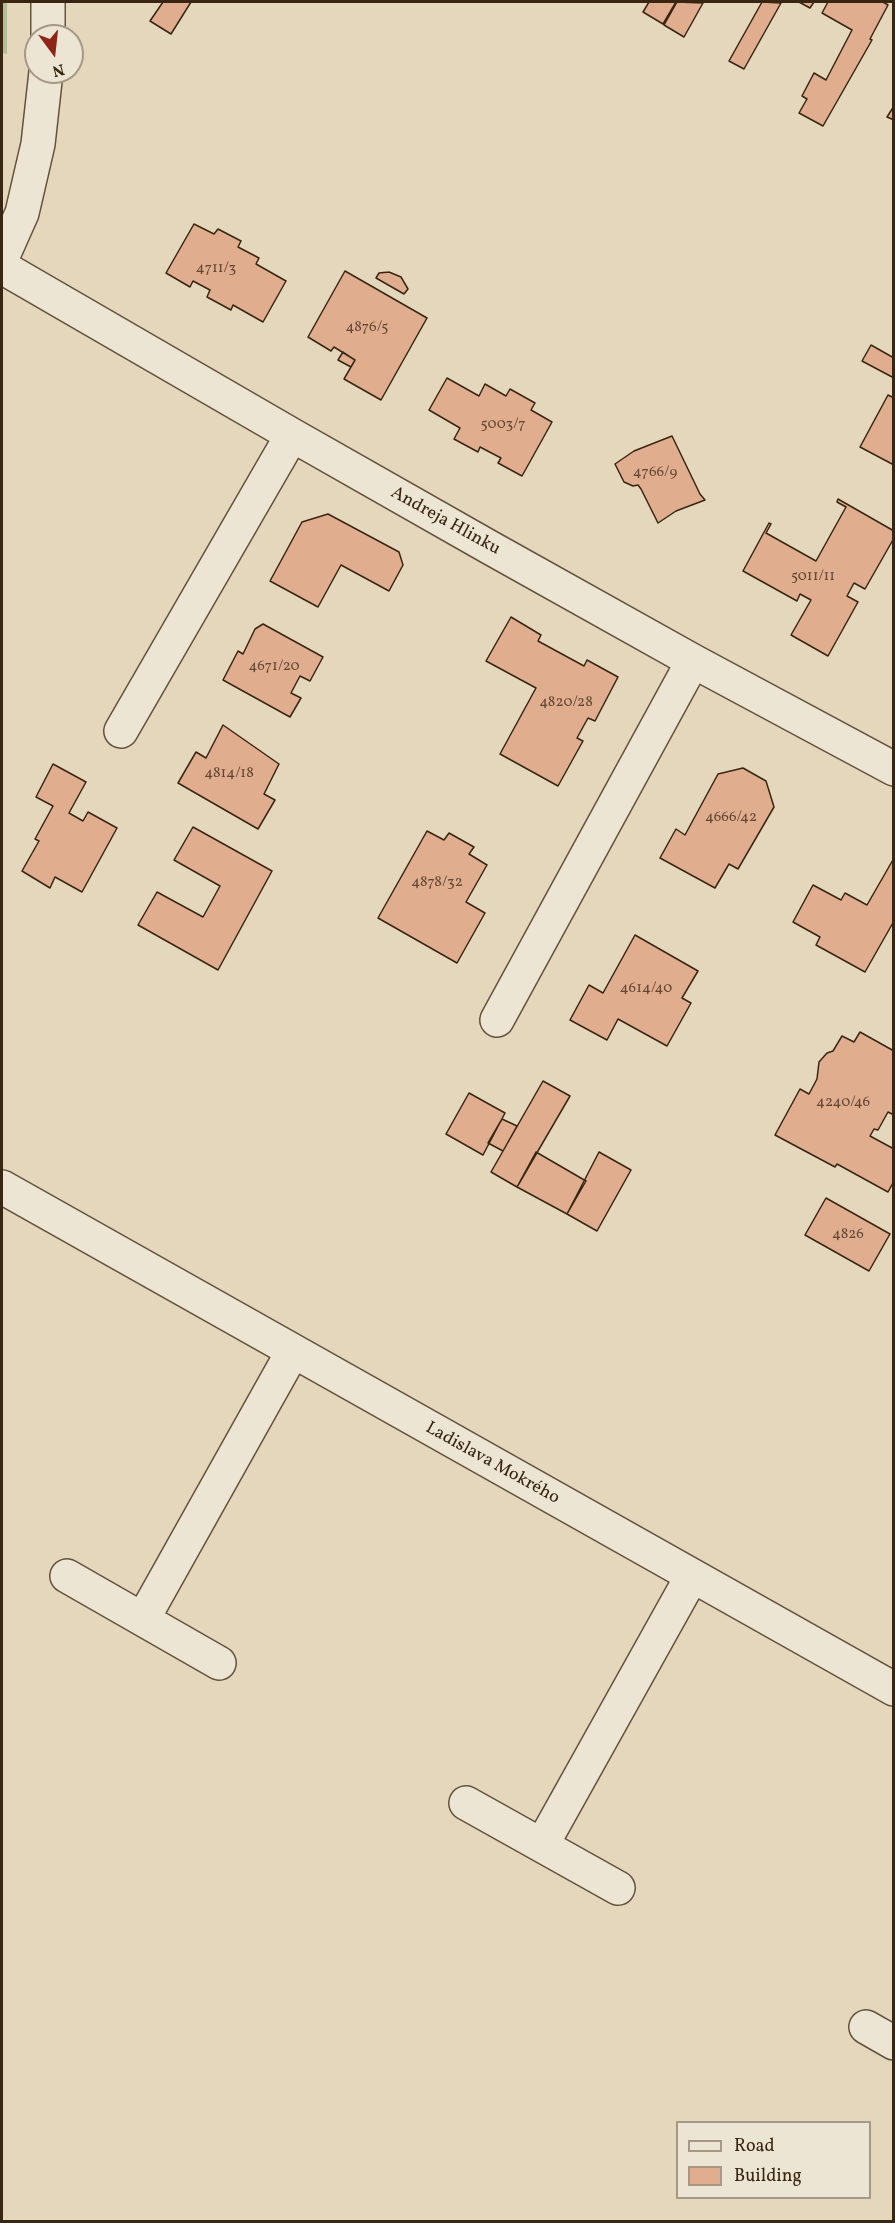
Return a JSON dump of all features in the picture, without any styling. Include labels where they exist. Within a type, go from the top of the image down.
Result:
[{"type":"street","points":[[48,2],[48,24]]},
{"type":"street","points":[[2,258],[22,213],[36,156],[45,84]]},
{"type":"street","name":"Andreja Hlinku","points":[[2,267],[292,435],[693,661],[894,769]]},
{"type":"street","points":[[121,732],[292,435]]},
{"type":"street","points":[[496,1020],[693,661]]},
{"type":"street","name":"Ladislava Mokrého","points":[[2,1187],[894,1689]]},
{"type":"street","points":[[143,1620],[293,1351]]},
{"type":"street","points":[[67,1576],[219,1663]]},
{"type":"street","points":[[542,1845],[692,1576]]},
{"type":"street","points":[[466,1803],[618,1888]]},
{"type":"street","points":[[866,2027],[894,2043]]},
{"type":"green space","points":[[2,2],[7,2],[7,54],[2,53]]},
{"type":"building","points":[[163,2],[191,2],[171,34],[150,21]]},
{"type":"building","points":[[649,2],[676,2],[663,24],[643,12]]},
{"type":"building","points":[[677,2],[703,3],[684,37],[664,25]]},
{"type":"building","points":[[762,2],[781,3],[744,69],[729,61]]},
{"type":"building","points":[[799,2],[814,2],[810,8]]},
{"type":"building","points":[[828,2],[883,2],[888,5],[870,39],[872,40],[823,126],[799,113],[807,99],[802,96],[814,73],[826,80],[852,30],[822,13]]},
{"type":"building","points":[[894,106],[894,120],[887,117]]},
{"type":"building","points":[[194,224],[214,234],[218,229],[241,241],[238,247],[259,258],[256,264],[286,281],[263,322],[233,305],[231,310],[207,297],[210,290],[193,281],[190,287],[166,273]]},
{"type":"building","points":[[345,271],[427,318],[381,400],[344,379],[355,360],[334,347],[331,351],[308,337]]},
{"type":"building","points":[[389,272],[401,277],[408,289],[404,294],[376,278],[379,273]]},
{"type":"building","points":[[871,345],[894,358],[894,378],[862,361]]},
{"type":"building","points":[[343,352],[355,360],[351,367],[338,360]]},
{"type":"building","points":[[447,378],[479,396],[485,384],[506,396],[510,389],[535,403],[531,410],[552,422],[522,476],[498,463],[501,458],[480,447],[478,452],[454,439],[460,428],[429,410]]},
{"type":"building","points":[[888,395],[894,398],[894,465],[860,447]]},
{"type":"building","points":[[672,436],[705,500],[676,511],[658,523],[641,489],[638,485],[633,486],[624,482],[615,464],[634,451]]},
{"type":"building","points":[[838,499],[894,531],[894,538],[865,589],[854,583],[847,596],[858,602],[828,656],[791,635],[811,600],[800,594],[797,601],[743,571],[769,523],[771,524],[766,533],[816,561],[846,507],[837,502]]},
{"type":"building","points":[[328,514],[399,552],[403,565],[389,591],[341,565],[318,607],[270,581],[302,522]]},
{"type":"building","points":[[511,617],[541,635],[538,641],[584,666],[587,660],[618,677],[595,721],[588,718],[577,738],[583,741],[558,786],[500,754],[536,688],[486,661]]},
{"type":"building","points":[[263,624],[323,657],[310,681],[300,676],[291,693],[301,698],[290,717],[223,680],[238,651],[243,654],[255,629]]},
{"type":"building","points":[[223,725],[279,764],[264,794],[275,800],[258,829],[178,783],[196,752],[206,758]]},
{"type":"building","points":[[53,764],[86,782],[69,813],[83,821],[88,812],[117,828],[82,892],[55,877],[50,888],[22,871],[39,841],[35,839],[53,806],[36,797]]},
{"type":"building","points":[[743,768],[766,781],[774,807],[738,869],[729,864],[715,888],[660,858],[676,829],[685,835],[718,774]]},
{"type":"building","points":[[193,827],[272,871],[218,970],[138,925],[157,892],[203,917],[220,886],[174,860]]},
{"type":"building","points":[[427,831],[444,840],[449,833],[474,847],[469,854],[487,865],[466,902],[485,913],[457,963],[378,918]]},
{"type":"building","points":[[894,858],[894,921],[865,972],[816,945],[820,937],[793,922],[813,885],[841,900],[845,893],[867,905]]},
{"type":"building","points":[[635,935],[698,971],[682,998],[691,1003],[667,1046],[618,1019],[607,1040],[570,1020],[589,985],[603,993]]},
{"type":"building","points":[[860,1032],[894,1051],[894,1115],[888,1112],[878,1130],[874,1129],[870,1136],[894,1149],[894,1181],[888,1192],[837,1164],[835,1167],[775,1135],[800,1089],[809,1094],[817,1079],[819,1062],[827,1053],[833,1051],[842,1036],[854,1042]]},
{"type":"building","points":[[543,1081],[570,1096],[517,1187],[491,1172]]},
{"type":"building","points":[[469,1093],[505,1113],[483,1155],[446,1134]]},
{"type":"building","points":[[502,1119],[517,1126],[503,1151],[488,1143]]},
{"type":"building","points":[[536,1152],[586,1181],[567,1214],[517,1187]]},
{"type":"building","points":[[599,1152],[631,1170],[597,1231],[567,1214]]},
{"type":"building","points":[[826,1198],[890,1234],[869,1271],[805,1235]]}]
